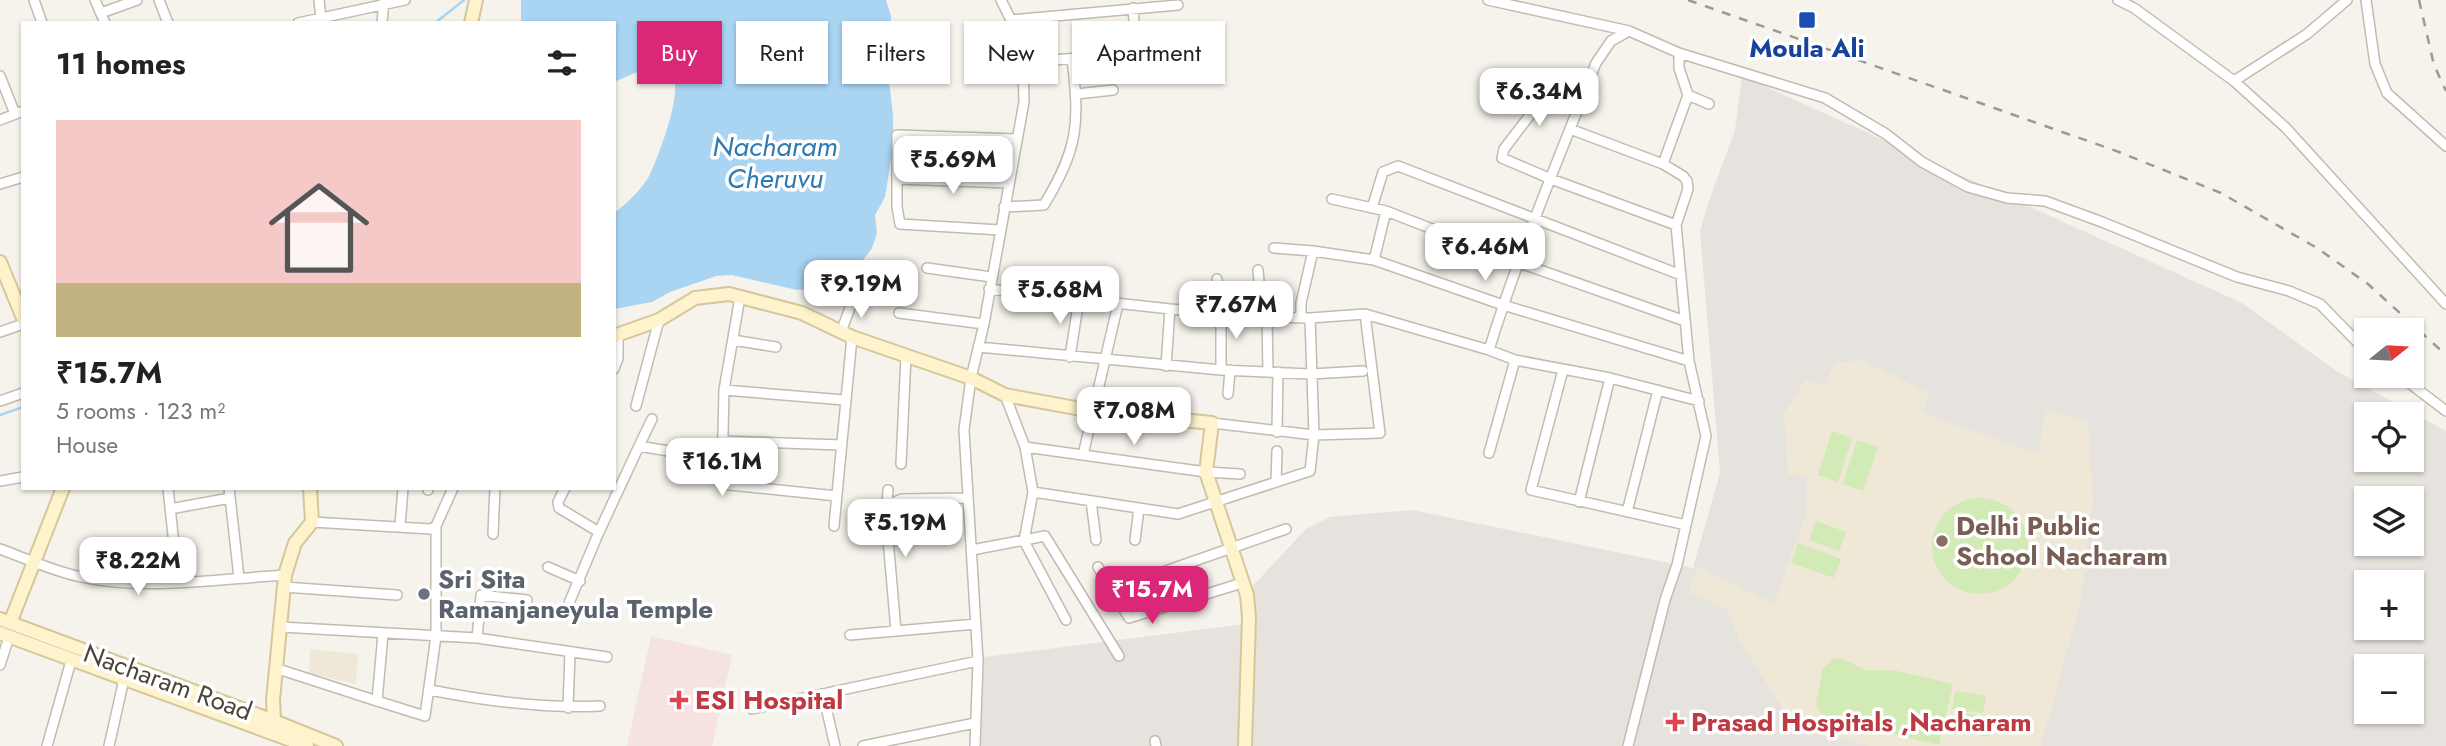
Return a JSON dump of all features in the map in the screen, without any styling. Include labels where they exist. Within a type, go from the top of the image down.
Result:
[{"type":"street","points":[[34,0],[41,21]]},
{"type":"street","points":[[95,0],[103,18],[137,0]]},
{"type":"street","points":[[159,0],[167,21]]},
{"type":"street","points":[[319,0],[321,19]]},
{"type":"street","points":[[310,21],[384,2],[405,0]]},
{"type":"street","points":[[471,21],[476,0]]},
{"type":"street","points":[[1001,0],[1011,20],[1111,5],[1133,8],[1178,5]]},
{"type":"street","points":[[1488,0],[1629,31],[1679,53],[1825,98],[1886,134],[1922,162],[1968,187],[2007,198],[2045,201],[2237,277],[2320,304],[2354,339]]},
{"type":"street","points":[[2118,0],[2134,8],[2234,81],[2286,128],[2446,304]]},
{"type":"street","points":[[2234,81],[2306,34],[2347,0]]},
{"type":"street","points":[[2366,0],[2375,64],[2387,93],[2446,146]]},
{"type":"street","points":[[382,21],[384,2]]},
{"type":"street","points":[[1133,8],[1134,21]]},
{"type":"street","points":[[1489,350],[1517,262],[1596,64],[1611,41],[1629,31]]},
{"type":"street","points":[[1663,164],[1688,95],[1679,68],[1679,53]]},
{"type":"street","points":[[1058,60],[1072,59]]},
{"type":"street","points":[[0,76],[19,113],[0,120]]},
{"type":"street","points":[[975,746],[978,661],[964,430],[971,379],[984,324],[1024,102],[1024,84]]},
{"type":"street","points":[[1004,207],[1044,205],[1061,177],[1076,131],[1076,84]]},
{"type":"street","points":[[1077,94],[1113,90]]},
{"type":"street","points":[[1544,92],[1502,154],[1502,158],[1676,225]]},
{"type":"street","points":[[1688,95],[1709,104]]},
{"type":"street","points":[[1570,129],[1663,164],[1683,176],[1688,189],[1676,225],[1689,360],[1706,436],[1686,525],[1628,746]]},
{"type":"street","points":[[1000,230],[900,224],[897,135],[1016,139]]},
{"type":"street","points":[[1372,208],[1383,172],[1398,166],[1681,275]]},
{"type":"street","points":[[0,184],[21,178]]},
{"type":"street","points":[[897,179],[1009,183]]},
{"type":"street","points":[[1332,200],[1386,211],[1517,262],[1685,321]]},
{"type":"street","points":[[1374,260],[1386,211]]},
{"type":"street","points":[[1274,248],[1374,260],[1503,305],[1689,360]]},
{"type":"street","points":[[1033,492],[1178,514],[1310,471],[1314,435],[1311,374],[1301,303],[1314,251]]},
{"type":"street","points":[[927,268],[992,277]]},
{"type":"street","points":[[1,270],[21,314]]},
{"type":"street","points":[[1258,270],[1273,372],[1277,432]]},
{"type":"street","points":[[1217,279],[1228,394]]},
{"type":"street","points":[[989,289],[1265,317],[1305,318],[1364,314],[1515,360],[1610,378],[1699,401]]},
{"type":"street","points":[[616,364],[616,336],[659,320],[695,298],[729,295],[802,313],[846,334],[971,379],[1005,395],[1092,411],[1277,432],[1314,435],[1380,433],[1364,314]]},
{"type":"street","points":[[740,297],[724,390],[722,477],[730,485],[837,496]]},
{"type":"street","points":[[834,526],[844,400],[846,334],[854,297]]},
{"type":"street","points":[[1070,357],[1079,299]]},
{"type":"street","points":[[1083,455],[1118,304]]},
{"type":"street","points":[[1166,366],[1170,309]]},
{"type":"street","points":[[899,313],[984,324]]},
{"type":"street","points":[[636,406],[659,320]]},
{"type":"street","points":[[0,332],[21,325]]},
{"type":"street","points":[[733,340],[776,347]]},
{"type":"street","points":[[978,347],[1225,370],[1311,374],[1363,371]]},
{"type":"street","points":[[901,464],[906,356]]},
{"type":"street","points":[[1489,453],[1515,360]]},
{"type":"street","points":[[1563,370],[1531,490],[1686,525]]},
{"type":"street","points":[[1579,502],[1610,378]]},
{"type":"street","points":[[2416,388],[2446,411]]},
{"type":"street","points":[[724,390],[844,400]]},
{"type":"street","points":[[1628,512],[1658,390]]},
{"type":"street","points":[[0,401],[21,394]]},
{"type":"street","points":[[1005,395],[1025,447],[1033,492],[1024,541],[1066,620]]},
{"type":"street","points":[[569,603],[652,419]]},
{"type":"street","points":[[1212,423],[1206,472],[1247,595],[1249,617],[1245,746]]},
{"type":"street","points":[[723,441],[841,445]]},
{"type":"street","points":[[639,446],[722,460]]},
{"type":"street","points":[[1025,447],[1206,472],[1240,474]]},
{"type":"street","points":[[1276,482],[1277,451]]},
{"type":"street","points":[[0,481],[21,477]]},
{"type":"street","points":[[5,621],[34,562],[62,490]]},
{"type":"street","points":[[168,490],[178,582]]},
{"type":"street","points":[[274,721],[272,709],[275,668],[285,581],[295,543],[313,522],[310,490]]},
{"type":"street","points":[[400,526],[403,490]]},
{"type":"street","points":[[275,668],[425,716],[436,636],[436,526],[452,490]]},
{"type":"street","points":[[493,534],[495,490]]},
{"type":"street","points":[[564,490],[558,502],[559,508],[599,532]]},
{"type":"street","points":[[888,490],[886,516],[896,631]]},
{"type":"street","points":[[170,509],[230,493],[239,578]]},
{"type":"street","points":[[888,505],[902,499],[968,498]]},
{"type":"street","points":[[1091,501],[1096,540]]},
{"type":"street","points":[[1135,540],[1139,508]]},
{"type":"street","points":[[313,522],[400,526],[422,530],[436,526]]},
{"type":"street","points":[[1137,581],[1286,529]]},
{"type":"street","points":[[972,550],[1045,536],[1119,656]]},
{"type":"street","points":[[0,549],[71,575],[92,579],[178,582],[239,578],[397,595]]},
{"type":"street","points":[[548,567],[580,581]]},
{"type":"street","points":[[1098,567],[1129,618],[1242,583]]},
{"type":"street","points":[[477,638],[481,594],[527,600]]},
{"type":"street","name":"Nacharam Road","points":[[5,621],[336,746]]},
{"type":"street","points":[[850,635],[976,624]]},
{"type":"street","points":[[281,627],[477,638],[607,657]]},
{"type":"street","points":[[377,701],[383,634]]},
{"type":"street","points":[[0,665],[5,635]]},
{"type":"street","name":"Nacharam Road","points":[[5,635],[283,741],[307,746]]},
{"type":"street","points":[[568,708],[570,653]]},
{"type":"street","points":[[47,746],[71,661]]},
{"type":"street","points":[[751,709],[978,661]]},
{"type":"street","points":[[109,746],[124,679]]},
{"type":"street","points":[[430,690],[568,708],[600,706]]},
{"type":"street","points":[[823,694],[835,746]]},
{"type":"street","points":[[863,746],[975,723]]},
{"type":"shaded area","points":[[1742,76],[2242,303],[2354,381],[2354,388],[2367,388],[2393,402],[2354,402],[2354,472],[2424,472],[2424,419],[2446,431],[2446,746],[981,746],[984,657],[1245,624],[1248,591],[1306,529],[1330,517],[1412,510],[1693,568],[1720,473],[1700,232],[1735,130]]},
{"type":"shaded area","name":"Delhi Public School Nacharam","points":[[1861,360],[1929,393],[1922,413],[2039,454],[2045,409],[2088,422],[2093,500],[2081,600],[2041,746],[1869,746],[1792,723],[1741,643],[1727,609],[1688,592],[1698,567],[1774,604],[1806,513],[1807,476],[1788,474],[1784,414],[1805,379],[1824,385],[1835,363]]},
{"type":"shaded area","name":"ESI Hospital","points":[[651,636],[732,655],[712,746],[627,746]]},
{"type":"shaded area","points":[[310,649],[358,654],[356,684],[309,673]]},
{"type":"green space","points":[[1832,431],[1852,438],[1838,482],[1818,475]]},
{"type":"green space","points":[[1857,440],[1878,447],[1863,491],[1843,484]]},
{"type":"green space","points":[[1980,498],[1998,502],[2014,512],[2024,528],[2028,546],[2024,564],[2014,580],[1998,590],[1980,594],[1962,590],[1946,580],[1936,564],[1932,546],[1936,528],[1946,512],[1962,502]]},
{"type":"green space","points":[[1816,521],[1846,532],[1839,551],[1809,540]]},
{"type":"green space","points":[[1798,543],[1841,559],[1834,578],[1791,563]]},
{"type":"green space","points":[[1834,658],[1843,659],[1866,670],[1893,670],[1953,684],[1939,745],[1828,719],[1818,710],[1816,702],[1823,668]]},
{"type":"green space","points":[[1955,691],[1986,696],[1983,713],[1952,709]]},
{"type":"green space","points":[[1958,712],[1991,717],[1990,737],[1954,731]]},
{"type":"water","name":"Nacharam Cheruvu","points":[[521,0],[886,0],[891,21],[842,21],[842,84],[889,84],[893,116],[893,147],[885,197],[875,215],[877,233],[872,248],[860,264],[828,287],[797,290],[732,275],[716,276],[670,292],[652,302],[616,309],[616,211],[637,192],[652,170],[672,109],[675,84],[722,84],[722,21],[637,21],[637,72],[616,81],[616,21],[521,21]]},
{"type":"waterway","points":[[438,21],[464,0]]},
{"type":"waterway","points":[[0,415],[21,408]]},
{"type":"railway","points":[[1688,0],[2119,152],[2221,193],[2317,248],[2368,284],[2446,355]]},
{"type":"railway","points":[[2419,0],[2434,65],[2446,91]]},
{"type":"place","name":"Moula Ali","points":[[1807,20]]},
{"type":"place","name":"Delhi Public School Nacharam","points":[[1942,541]]},
{"type":"place","name":"Sri Sita Ramanjaneyula Temple","points":[[424,594]]},
{"type":"place","name":"ESI Hospital","points":[[679,700]]},
{"type":"place","name":"Prasad Hospitals ,Nacharam","points":[[1675,722]]}]
